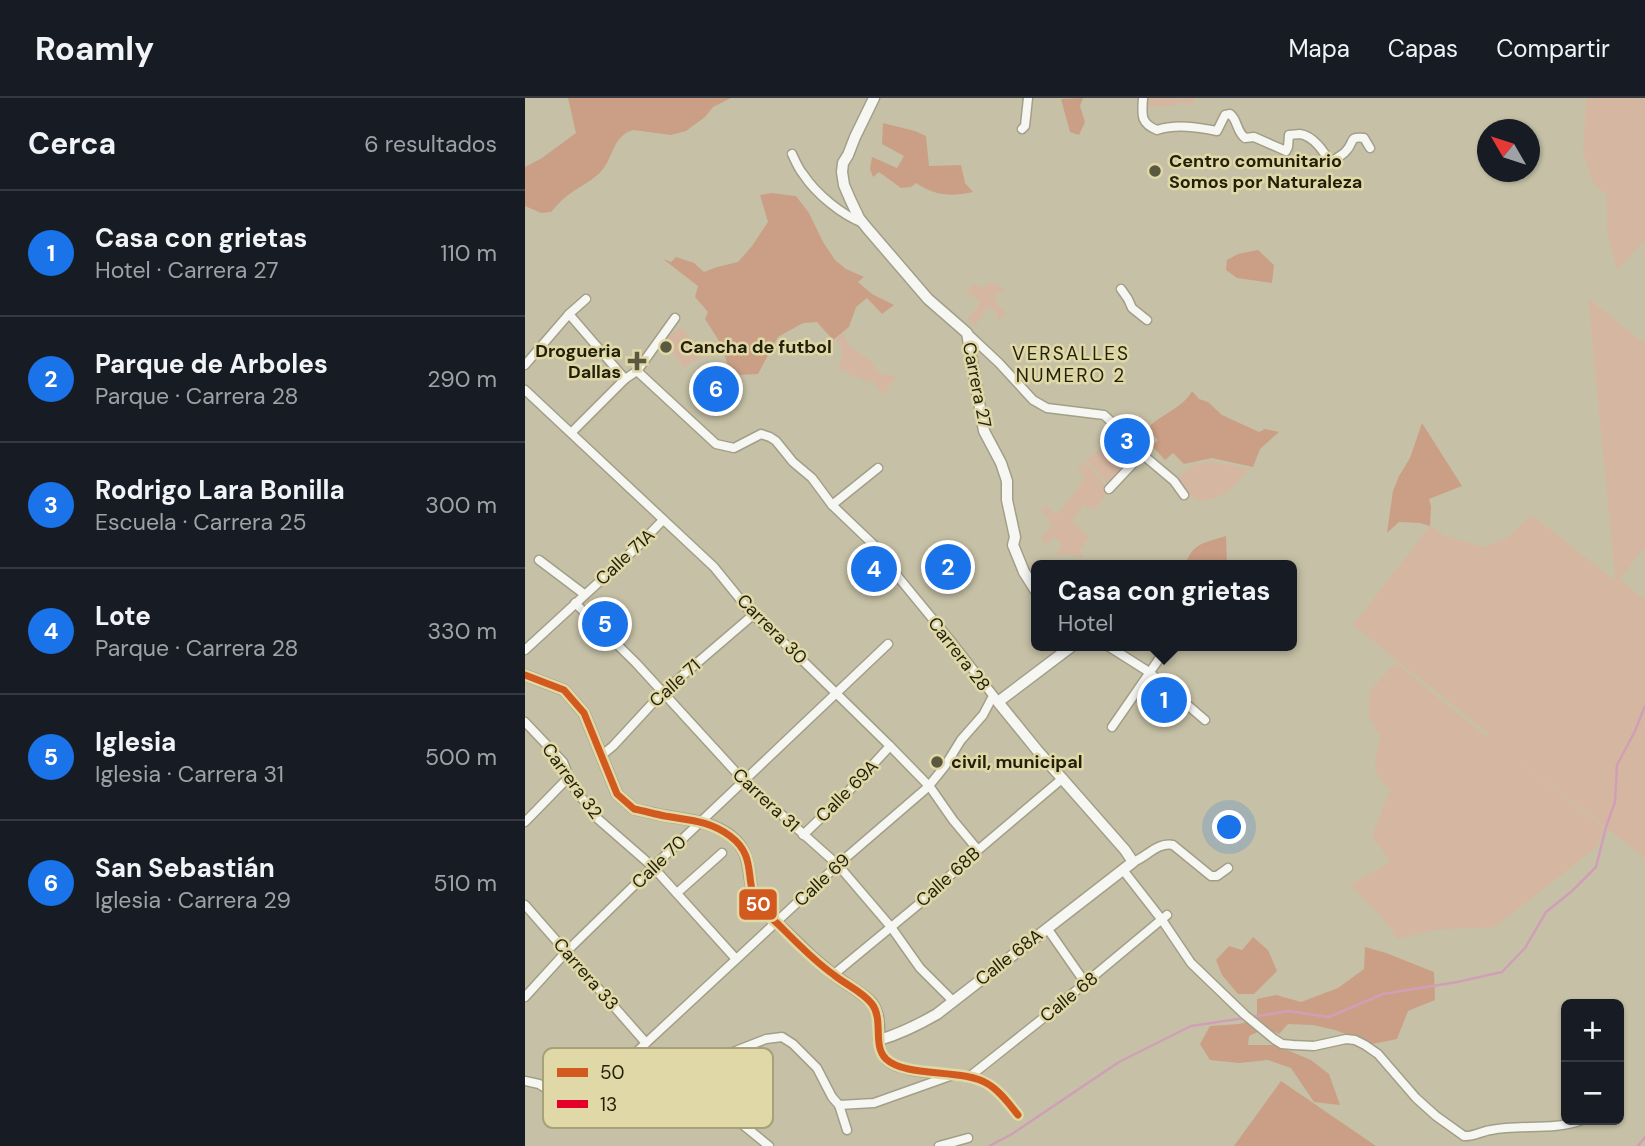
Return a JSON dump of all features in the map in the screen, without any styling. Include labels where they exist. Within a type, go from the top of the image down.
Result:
[{"type":"street","name":"Carrera 27","points":[[874,98],[843,163],[845,185],[863,223],[928,299],[967,333],[984,431],[1007,481],[1007,500],[1015,537],[1013,545],[1031,583]]},
{"type":"street","points":[[1022,129],[1025,126],[1028,98]]},
{"type":"street","points":[[1143,98],[1143,118],[1146,125],[1157,130],[1178,127],[1217,131],[1225,115],[1230,114],[1245,138],[1254,137],[1286,151],[1289,135],[1300,134],[1311,139],[1323,150],[1330,162],[1347,150],[1356,136],[1364,138],[1370,148]]},
{"type":"street","points":[[792,154],[803,174],[820,194],[837,209],[863,223]]},
{"type":"street","points":[[1121,289],[1132,307],[1147,320]]},
{"type":"street","points":[[525,365],[569,314],[586,299]]},
{"type":"street","points":[[569,314],[625,379]]},
{"type":"street","points":[[572,432],[625,379],[637,372],[675,318]]},
{"type":"street","points":[[967,333],[1033,400],[1048,408],[1104,415],[1121,430],[1130,444],[1174,481],[1184,495]]},
{"type":"street","name":"Carrera 28","points":[[637,372],[716,444],[734,448],[761,434],[776,441],[793,462],[812,478],[832,505],[876,547],[995,699],[1125,849],[1133,862]]},
{"type":"street","name":"Carrera 30","points":[[525,390],[714,567],[753,615],[837,693],[928,786],[978,850]]},
{"type":"street","points":[[1109,489],[1142,454]]},
{"type":"street","points":[[832,505],[877,468]]},
{"type":"street","name":"Calle 71A","points":[[525,650],[663,520]]},
{"type":"street","points":[[539,560],[584,594]]},
{"type":"street","name":"Carrera 31","points":[[575,603],[636,663],[744,781],[838,865],[891,927],[920,968],[953,1001]]},
{"type":"street","name":"Calle 71","points":[[602,755],[661,693],[753,615]]},
{"type":"street","name":"Calle 70","points":[[525,997],[566,952],[653,867],[888,644]]},
{"type":"street","name":"Calle 69","points":[[641,1048],[838,865],[928,786],[995,699],[1065,651]]},
{"type":"street","points":[[1116,651],[1149,672],[1205,720]]},
{"type":"street","points":[[1112,727],[1164,651]]},
{"type":"street","points":[[525,675],[564,690],[585,713],[617,794],[629,806],[714,825],[741,846],[747,855],[752,893],[764,912],[833,975],[871,1003],[879,1019],[879,1040],[884,1058],[910,1069],[969,1077],[987,1083],[1018,1115]]},
{"type":"street","name":"Carrera 32","points":[[525,722],[563,762],[567,779],[597,819],[653,867],[736,959]]},
{"type":"street","name":"Calle 69A","points":[[803,835],[890,746]]},
{"type":"street","name":"Calle 68B","points":[[833,975],[1063,778]]},
{"type":"street","points":[[525,822],[567,779]]},
{"type":"street","name":"Calle 68A","points":[[879,1040],[897,1035],[937,1014],[1133,862],[1151,851],[1166,844],[1173,845],[1211,876],[1217,876],[1228,868]]},
{"type":"street","points":[[677,893],[722,853]]},
{"type":"street","points":[[1123,870],[1165,917],[1191,963],[1245,1015],[1282,1044],[1314,1046],[1346,1039],[1366,1045],[1378,1054],[1416,1098],[1464,1136],[1504,1127],[1561,1125]]},
{"type":"street","name":"Carrera 33","points":[[525,905],[646,1043]]},
{"type":"street","name":"Calle 68","points":[[969,1077],[1165,917]]},
{"type":"street","points":[[1047,928],[1086,984]]},
{"type":"street","points":[[743,1048],[766,1039],[782,1037],[793,1044],[817,1068],[839,1105],[847,1130]]},
{"type":"street","points":[[525,1073],[539,1084]]},
{"type":"street","points":[[839,1105],[874,1103],[952,1075]]},
{"type":"street","points":[[525,1081],[539,1084]]},
{"type":"street","name":"Calle 69","points":[[539,1084],[543,1086]]},
{"type":"street","points":[[747,1128],[769,1146]]},
{"type":"street","points":[[939,1146],[968,1138]]},
{"type":"shaded area","points":[[568,98],[731,98],[713,107],[705,117],[686,131],[671,135],[633,130],[626,133],[618,141],[600,173],[565,198],[551,212],[541,213],[525,206],[525,167],[576,133]]},
{"type":"shaded area","points":[[1083,98],[1080,106],[1085,122],[1079,135],[1070,132],[1061,99]]},
{"type":"shaded area","points":[[1146,98],[1196,98],[1193,104],[1146,107]]},
{"type":"shaded area","points":[[1586,98],[1645,98],[1645,240],[1617,270],[1607,232],[1607,195],[1593,183],[1583,152]]},
{"type":"shaded area","points":[[883,123],[926,136],[929,166],[961,165],[965,183],[973,192],[943,194],[930,191],[916,183],[911,187],[901,188],[879,172],[873,177],[870,169],[872,157],[897,168],[904,156],[882,144]]},
{"type":"shaded area","points":[[771,193],[796,196],[809,213],[835,260],[846,269],[864,277],[858,282],[872,294],[894,305],[882,314],[867,298],[856,307],[849,327],[833,340],[817,322],[803,323],[778,337],[758,374],[739,375],[727,364],[723,347],[705,319],[708,312],[695,297],[698,286],[663,259],[671,262],[676,257],[694,263],[704,272],[738,262],[768,222],[760,195]]},
{"type":"shaded area","points":[[1258,250],[1274,265],[1272,283],[1237,278],[1226,270],[1227,260],[1238,254]]},
{"type":"shaded area","points":[[974,283],[982,288],[994,283],[1005,289],[995,296],[996,303],[1006,313],[999,321],[995,311],[987,307],[976,327],[967,318],[975,311],[980,301],[966,291]]},
{"type":"shaded area","points":[[1588,298],[1645,344],[1645,547],[1620,579],[1645,600],[1645,858],[1497,744],[1604,828],[1597,847],[1495,927],[1433,930],[1397,939],[1381,916],[1350,885],[1390,862],[1372,836],[1390,789],[1375,770],[1380,735],[1369,717],[1369,692],[1391,667],[1398,664],[1486,736],[1489,734],[1353,625],[1430,526],[1445,536],[1483,547],[1506,538],[1532,515],[1615,578]]},
{"type":"shaded area","points":[[682,327],[702,356],[684,368],[664,339]]},
{"type":"shaded area","points":[[843,333],[850,346],[872,362],[881,376],[887,373],[896,377],[883,395],[872,380],[866,382],[844,370],[839,372],[842,350],[836,339]]},
{"type":"shaded area","points":[[1192,391],[1222,415],[1259,432],[1265,429],[1279,432],[1260,449],[1253,467],[1212,458],[1184,464],[1173,453],[1165,460],[1152,446],[1158,440],[1147,429],[1183,402]]},
{"type":"shaded area","points":[[1422,423],[1462,486],[1429,499],[1430,526],[1399,522],[1387,533],[1393,491],[1410,458]]},
{"type":"shaded area","points":[[1102,447],[1123,472],[1110,486],[1087,460]]},
{"type":"shaded area","points":[[1086,461],[1109,491],[1094,510],[1083,505],[1072,522],[1089,537],[1080,550],[1083,558],[1056,554],[1062,544],[1054,537],[1045,544],[1041,538],[1052,525],[1048,522],[1049,517],[1040,511],[1046,507],[1058,514],[1085,476],[1077,470]]},
{"type":"shaded area","points":[[1210,461],[1250,469],[1225,492],[1201,501],[1187,494],[1177,479],[1193,465]]},
{"type":"shaded area","points":[[1226,536],[1227,560],[1187,560],[1196,548]]},
{"type":"shaded area","points":[[1253,937],[1268,950],[1277,971],[1254,994],[1238,994],[1222,975],[1216,960],[1229,946],[1242,950]]},
{"type":"shaded area","points":[[1365,947],[1434,972],[1435,1000],[1408,1011],[1397,1039],[1372,1044],[1335,1030],[1313,1025],[1288,1024],[1279,1034],[1266,1028],[1249,1036],[1248,1045],[1275,1045],[1311,1060],[1329,1074],[1340,1105],[1314,1102],[1291,1068],[1268,1060],[1239,1063],[1210,1060],[1200,1044],[1210,1026],[1257,1020],[1257,999],[1276,995],[1301,1002],[1338,988],[1364,969]]},
{"type":"shaded area","points":[[1281,1081],[1376,1146],[1234,1146]]},
{"type":"waterway","points":[[1251,1017],[1289,1011],[1329,1017],[1383,994],[1502,972],[1525,948],[1546,912],[1596,867],[1615,802],[1617,765],[1645,706]]},
{"type":"waterway","points":[[989,1146],[1012,1134],[1119,1062],[1191,1026],[1245,1018]]},
{"type":"waterway","points":[[1638,1146],[1645,1137]]},
{"type":"transit line","name":"50","points":[[525,675],[564,690],[584,713],[617,794],[634,809],[707,824],[730,836],[739,845],[748,863],[756,902],[763,911],[819,964],[864,995],[872,1004],[877,1017],[880,1047],[886,1059],[907,1069],[977,1079],[996,1090],[1018,1115]]},
{"type":"place","name":"Centro comunitario Somos por Naturaleza","points":[[1155,171]]},
{"type":"place","name":"Cancha de futbol","points":[[666,347]]},
{"type":"place","name":"Drogueria Dallas","points":[[637,361]]},
{"type":"place","name":"San Sebastián","points":[[716,389]]},
{"type":"place","name":"Rodrigo Lara Bonilla","points":[[1127,441]]},
{"type":"place","name":"Parque de Arboles","points":[[948,567]]},
{"type":"place","name":"Lote","points":[[874,569]]},
{"type":"place","name":"Iglesia","points":[[605,624]]},
{"type":"place","name":"Casa con grietas","points":[[1164,700]]},
{"type":"place","name":"civil, municipal","points":[[937,762]]},
{"type":"district","name":"VERSALLES NUMERO 2","points":[[1071,364]]}]
